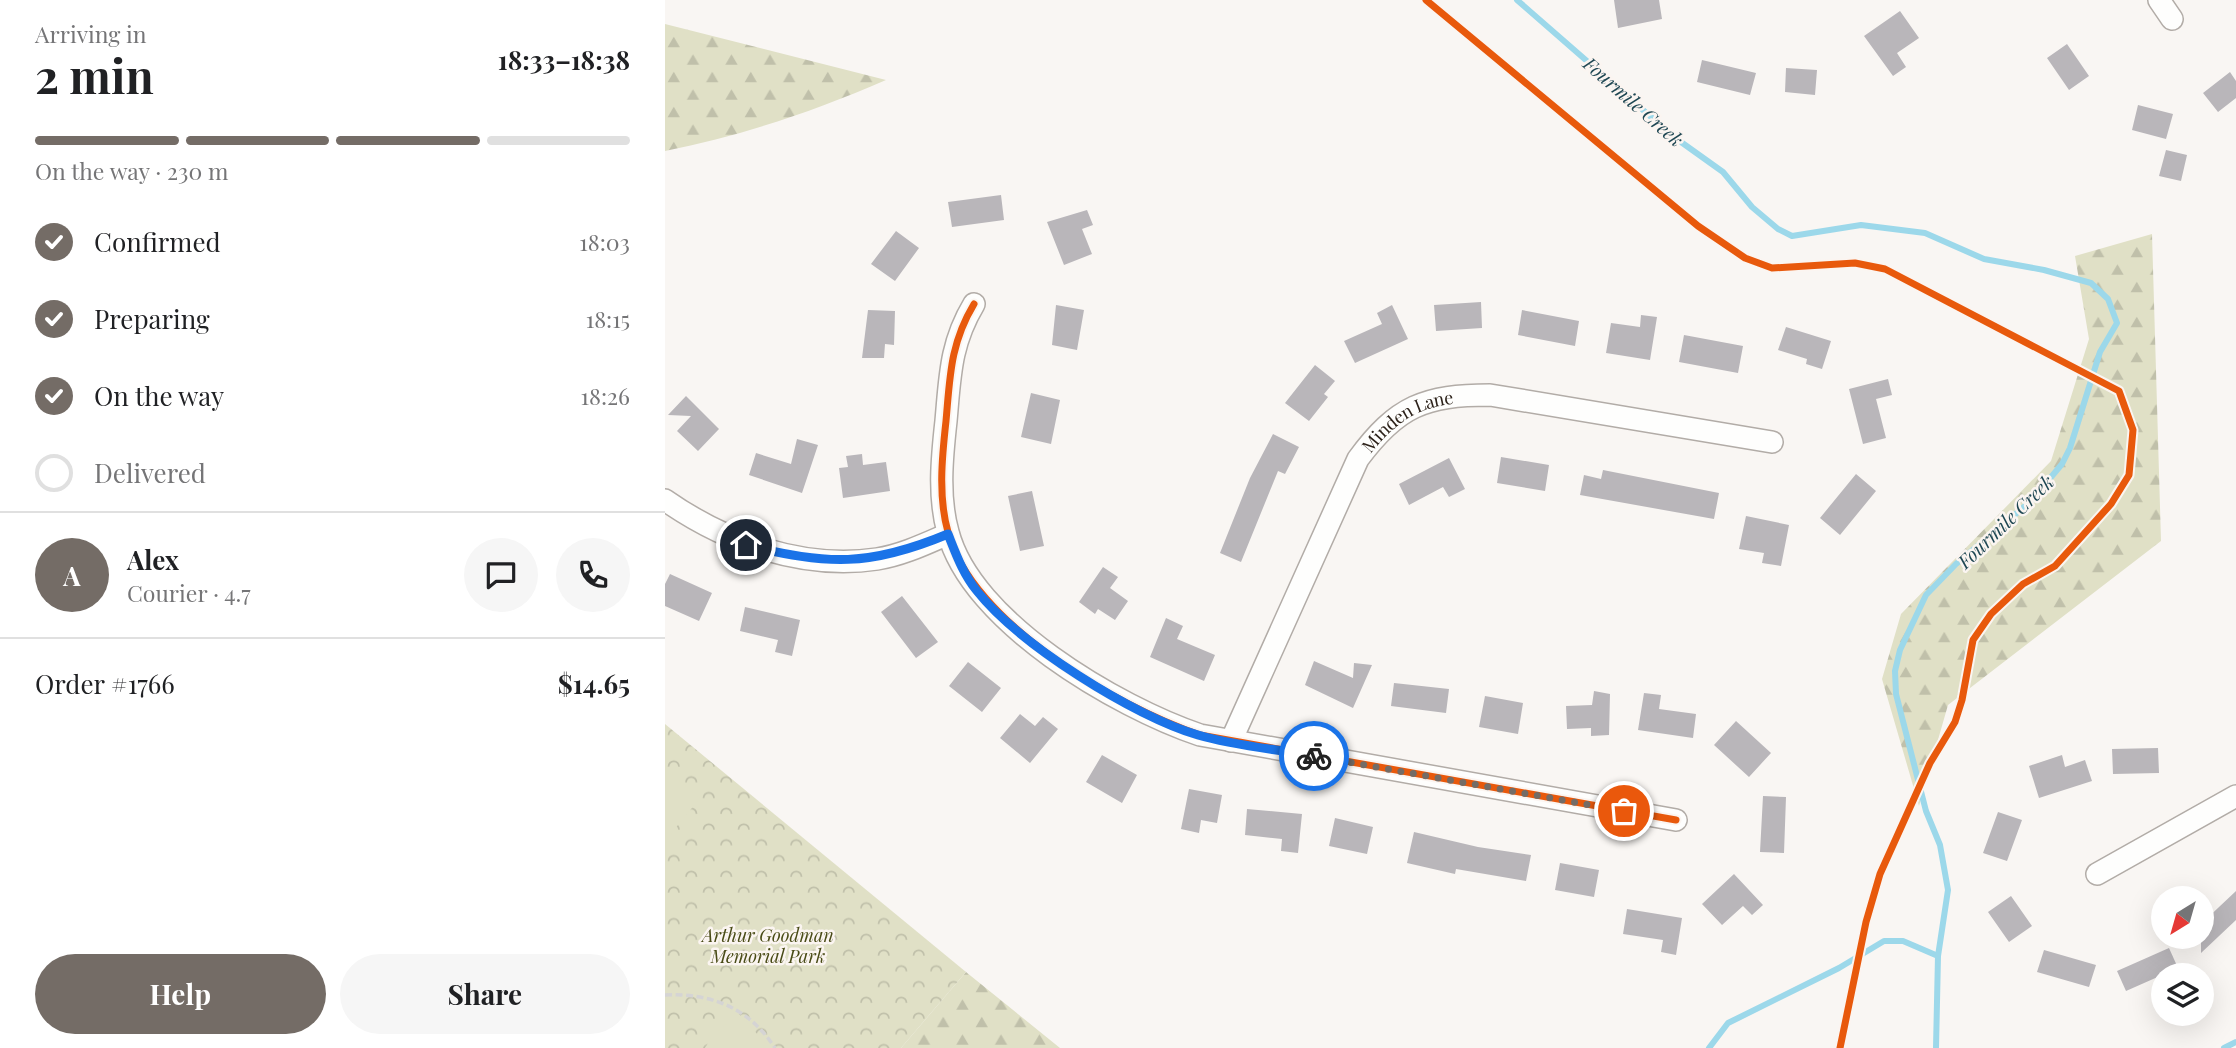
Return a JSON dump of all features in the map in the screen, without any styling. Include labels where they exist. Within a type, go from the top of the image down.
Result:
[{"type":"street","points":[[2159,0],[2172,19]]},
{"type":"street","points":[[974,304],[953,347],[942,455],[944,513],[948,534],[962,568],[976,590],[994,610],[1051,654],[1147,715],[1200,735],[1676,820]]},
{"type":"street","name":"Minden Lane","points":[[1231,741],[1357,459],[1381,429],[1410,409],[1450,395],[1490,395],[1772,442]]},
{"type":"street","points":[[665,500],[689,517],[746,545],[821,559],[876,559],[904,552],[948,534]]},
{"type":"street","points":[[2097,874],[2236,796]]},
{"type":"path","points":[[665,995],[686,994],[716,999],[742,1012],[764,1031],[775,1048]]},
{"type":"green space","points":[[665,24],[886,80],[777,122],[665,151]]},
{"type":"green space","points":[[2152,234],[2161,541],[1948,705],[1919,806],[1882,679],[1901,614],[2051,461],[2089,339],[2075,256]]},
{"type":"green space","name":"Arthur Goodman Memorial Park","points":[[665,724],[966,972],[901,1048],[665,1048]]},
{"type":"green space","points":[[665,769],[700,798],[665,841]]},
{"type":"green space","points":[[966,972],[1060,1048],[901,1048]]},
{"type":"green space","points":[[739,1014],[770,1048],[705,1048],[713,1035]]},
{"type":"building","points":[[1614,0],[1659,0],[1662,19],[1618,28]]},
{"type":"building","points":[[1900,11],[1919,38],[1897,53],[1906,67],[1893,76],[1864,36]]},
{"type":"building","points":[[2067,44],[2089,76],[2069,90],[2047,58]]},
{"type":"building","points":[[1702,60],[1756,73],[1750,95],[1697,82]]},
{"type":"building","points":[[1786,68],[1817,70],[1815,95],[1785,92]]},
{"type":"building","points":[[2230,72],[2236,81],[2236,98],[2218,112],[2203,93]]},
{"type":"building","points":[[2138,105],[2173,114],[2166,139],[2132,130]]},
{"type":"building","points":[[2166,150],[2187,155],[2181,181],[2159,176]]},
{"type":"building","points":[[1001,195],[1004,220],[952,227],[948,202]]},
{"type":"building","points":[[1087,210],[1093,225],[1082,229],[1092,254],[1064,265],[1047,222]]},
{"type":"building","points":[[896,231],[919,248],[895,281],[871,264]]},
{"type":"building","points":[[1481,302],[1482,328],[1436,331],[1434,305]]},
{"type":"building","points":[[1056,305],[1084,310],[1077,350],[1052,345]]},
{"type":"building","points":[[1392,305],[1408,339],[1355,363],[1344,341],[1382,324],[1377,313]]},
{"type":"building","points":[[868,310],[895,311],[894,345],[885,344],[884,358],[862,358]]},
{"type":"building","points":[[1522,310],[1579,321],[1575,346],[1518,335]]},
{"type":"building","points":[[1641,315],[1657,317],[1650,360],[1606,353],[1611,323],[1640,327]]},
{"type":"building","points":[[1786,327],[1831,341],[1822,369],[1806,364],[1807,359],[1778,350]]},
{"type":"building","points":[[1684,335],[1743,346],[1738,373],[1679,362]]},
{"type":"building","points":[[1315,365],[1335,381],[1324,394],[1328,397],[1309,421],[1285,403]]},
{"type":"building","points":[[1888,379],[1892,395],[1876,399],[1886,438],[1863,444],[1849,389]]},
{"type":"building","points":[[1031,393],[1060,400],[1051,444],[1021,437]]},
{"type":"building","points":[[686,396],[719,429],[698,451],[677,431],[691,416],[668,415]]},
{"type":"building","points":[[1273,434],[1299,447],[1285,474],[1278,471],[1241,562],[1220,553],[1250,478]]},
{"type":"building","points":[[797,439],[818,445],[802,493],[749,475],[756,453],[791,464]]},
{"type":"building","points":[[862,454],[863,465],[886,462],[890,491],[843,498],[839,468],[848,467],[846,456]]},
{"type":"building","points":[[1501,457],[1549,465],[1545,491],[1497,483]]},
{"type":"building","points":[[1449,458],[1465,489],[1449,497],[1443,487],[1409,505],[1399,484]]},
{"type":"building","points":[[1603,470],[1719,493],[1714,519],[1580,495],[1584,475],[1601,479]]},
{"type":"building","points":[[1856,474],[1876,491],[1840,535],[1820,518]]},
{"type":"building","points":[[1032,491],[1044,546],[1020,551],[1008,496]]},
{"type":"building","points":[[1746,516],[1789,525],[1781,566],[1762,563],[1764,553],[1739,549]]},
{"type":"building","points":[[1103,567],[1118,577],[1110,588],[1128,601],[1115,620],[1098,609],[1095,614],[1079,602]]},
{"type":"building","points":[[670,574],[712,593],[699,621],[665,606],[665,584]]},
{"type":"building","points":[[902,596],[938,642],[916,658],[881,612]]},
{"type":"building","points":[[745,607],[800,620],[792,656],[775,652],[778,640],[740,631]]},
{"type":"building","points":[[1166,618],[1183,626],[1177,639],[1215,655],[1204,681],[1150,657]]},
{"type":"building","points":[[1314,661],[1353,678],[1354,663],[1372,665],[1353,708],[1305,685]]},
{"type":"building","points":[[968,662],[1001,688],[982,712],[949,686]]},
{"type":"building","points":[[1394,683],[1449,689],[1446,713],[1391,706]]},
{"type":"building","points":[[1594,691],[1610,694],[1609,735],[1591,736],[1591,728],[1567,729],[1566,706],[1592,705]]},
{"type":"building","points":[[1644,693],[1661,695],[1659,709],[1696,714],[1693,738],[1638,730]]},
{"type":"building","points":[[1485,696],[1523,703],[1518,734],[1479,727]]},
{"type":"building","points":[[1020,714],[1035,726],[1043,717],[1058,729],[1030,763],[1000,738]]},
{"type":"building","points":[[1736,721],[1771,753],[1749,777],[1714,745]]},
{"type":"building","points":[[2158,748],[2159,773],[2113,774],[2112,749]]},
{"type":"building","points":[[1102,755],[1137,775],[1122,803],[1086,782]]},
{"type":"building","points":[[2062,755],[2065,767],[2085,760],[2092,781],[2039,798],[2029,766]]},
{"type":"building","points":[[1189,789],[1222,795],[1217,823],[1201,820],[1199,833],[1181,829]]},
{"type":"building","points":[[1763,796],[1786,797],[1784,853],[1760,852]]},
{"type":"building","points":[[1247,809],[1302,814],[1298,853],[1281,851],[1282,839],[1245,835]]},
{"type":"building","points":[[1998,812],[2022,820],[2007,861],[1983,853]]},
{"type":"building","points":[[1335,818],[1373,827],[1367,854],[1329,846]]},
{"type":"building","points":[[1414,832],[1478,847],[1531,855],[1526,881],[1456,869],[1455,874],[1407,863]]},
{"type":"building","points":[[1560,863],[1599,870],[1594,897],[1555,890]]},
{"type":"building","points":[[1734,874],[1763,905],[1752,915],[1743,906],[1722,925],[1702,904]]},
{"type":"building","points":[[2236,891],[2236,920],[2214,941],[2214,912]]},
{"type":"building","points":[[2011,896],[2032,926],[2009,942],[1988,912]]},
{"type":"building","points":[[1627,909],[1682,918],[1676,955],[1661,952],[1663,940],[1623,934]]},
{"type":"building","points":[[2167,949],[2169,949],[2176,963],[2151,963],[2151,980],[2126,991],[2117,971]]},
{"type":"building","points":[[2044,950],[2096,965],[2089,987],[2037,972]]},
{"type":"waterway","name":"Fourmile Creek","points":[[1517,0],[1674,137],[1723,172],[1752,207],[1778,229],[1792,236],[1861,225],[1925,233],[1984,259],[2044,270],[2091,283],[2108,299],[2117,323],[2100,352],[2070,448],[2062,464],[2031,501],[1956,564],[1926,595],[1900,650],[1895,671],[1896,694],[1926,811],[1940,845],[1948,890],[1938,956],[1936,1048]]},
{"type":"waterway","points":[[1709,1048],[1728,1023],[1839,968],[1884,941],[1903,941],[1938,956]]},
{"type":"waterway","name":"Fourmile Creek","points":[[2224,1048],[2236,1042]]},
{"type":"cycle path","points":[[1426,0],[1698,226],[1745,258],[1772,268],[1855,263],[1885,269],[2119,391],[2133,430],[2129,475],[2111,504],[2055,566],[2023,584],[1991,614],[1973,640],[1962,700],[1955,722],[1930,763],[1880,874],[1866,922],[1840,1048]]},
{"type":"cycle path","points":[[974,304],[960,333],[950,375],[942,463],[945,519],[962,565],[985,598],[1051,657],[1129,704],[1200,735],[1676,820]]},
{"type":"way so far","points":[[1314,756],[1624,811]]},
{"type":"route","points":[[746,545],[821,559],[876,559],[904,552],[948,534],[962,568],[976,590],[994,610],[1051,654],[1116,697],[1147,715],[1200,735],[1314,756]]}]
